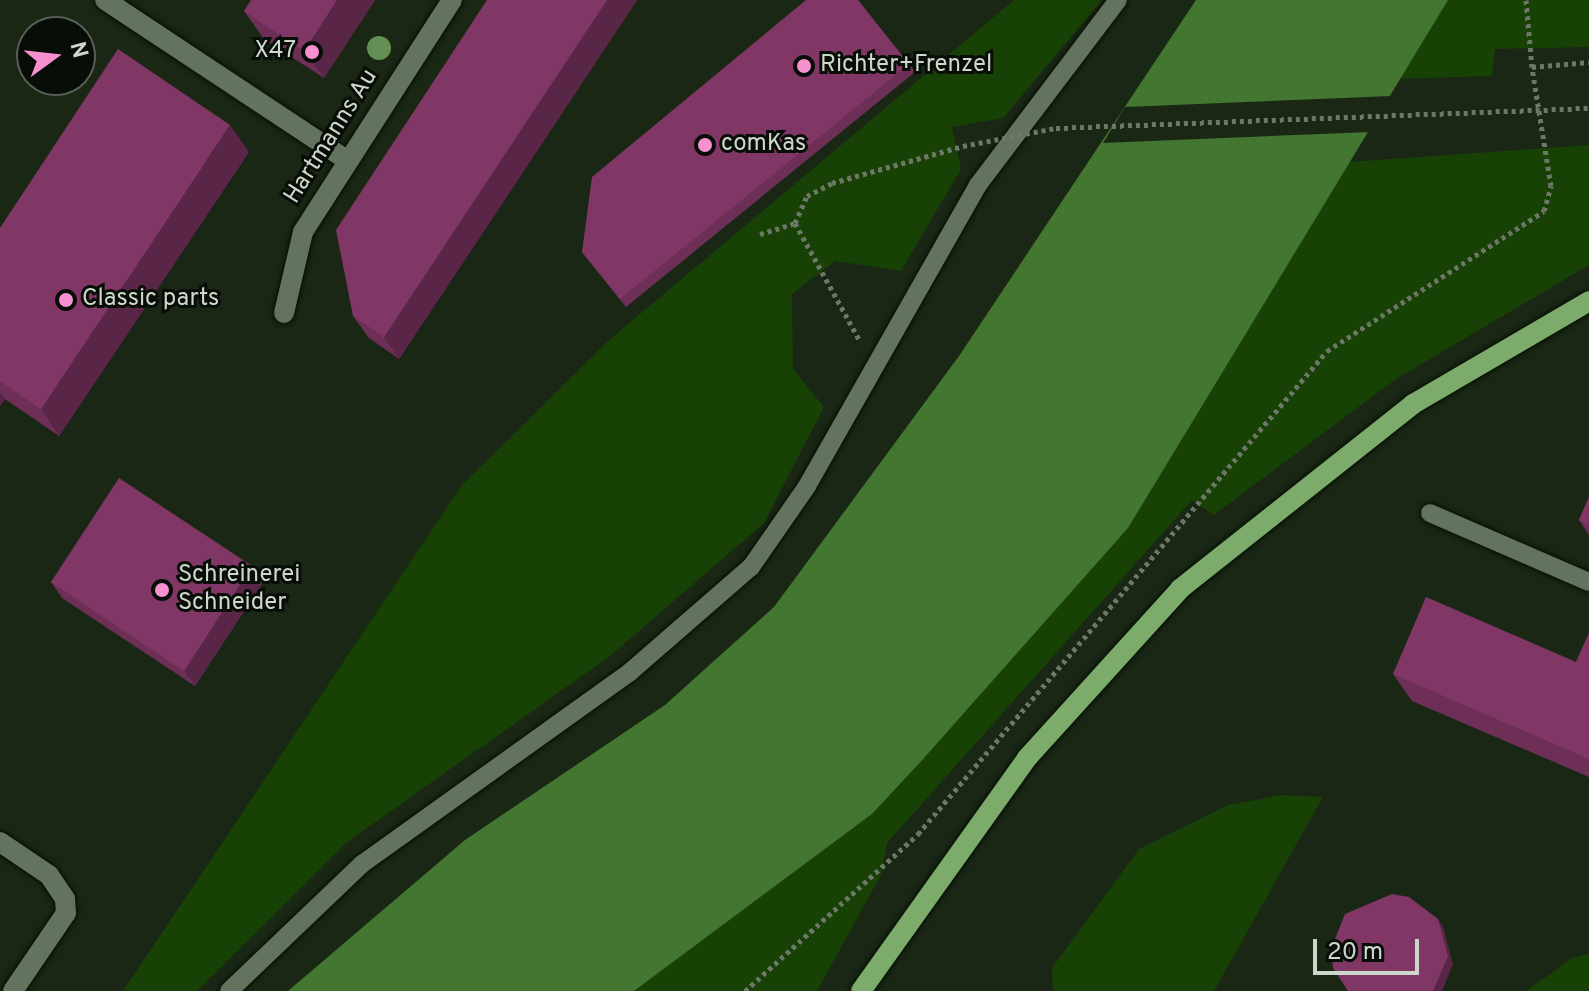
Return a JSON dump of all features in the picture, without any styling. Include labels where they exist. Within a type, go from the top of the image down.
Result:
[{"type":"main road","points":[[861,991],[1027,758],[1180,589],[1413,404],[1589,301]]},
{"type":"street","points":[[105,0],[345,159]]},
{"type":"street","name":"Hartmanns Au","points":[[284,313],[303,232],[345,159],[452,0]]},
{"type":"street","points":[[0,842],[49,875],[65,899],[66,913],[13,991]]},
{"type":"lane","points":[[229,991],[362,864],[719,599],[778,532],[978,185],[1118,0]]},
{"type":"lane","points":[[1430,513],[1589,582]]},
{"type":"path","points":[[745,991],[918,834],[1327,351],[1544,211],[1551,186],[1532,67],[1526,0]]},
{"type":"path","points":[[1532,67],[1589,62]]},
{"type":"path","points":[[760,234],[795,223],[807,196],[832,183],[963,146],[1056,128],[1589,108]]},
{"type":"path","points":[[795,223],[874,369]]},
{"type":"shaded area","points":[[1014,0],[1102,0],[1003,118],[952,127],[961,169],[901,271],[835,261],[792,294],[793,369],[824,407],[764,523],[610,656],[346,843],[197,991],[123,991],[462,485],[609,340]]},
{"type":"shaded area","points":[[1196,0],[1448,0],[1128,528],[924,758],[872,814],[634,991],[288,991],[465,840],[665,705],[774,607],[959,356]]},
{"type":"shaded area","points":[[1448,0],[1589,0],[1589,47],[1495,49],[1492,76],[1396,79]]},
{"type":"shaded area","points":[[1589,145],[1589,265],[1396,379],[1214,515],[1192,500],[887,843],[881,875],[817,991],[634,991],[872,814],[1128,528],[1348,162]]},
{"type":"shaded area","points":[[1281,795],[1323,797],[1214,991],[1053,991],[1052,968],[1139,849],[1228,805]]},
{"type":"shaded area","points":[[1589,954],[1589,991],[1526,991],[1572,958]]},
{"type":"pier","points":[[1391,96],[1370,132],[1103,143],[1125,107]]},
{"type":"building","points":[[251,0],[337,0],[304,51],[244,11]]},
{"type":"building","points":[[487,0],[607,0],[384,337],[353,316],[336,230]]},
{"type":"building","points":[[806,0],[858,0],[909,64],[620,299],[582,252],[592,177]]},
{"type":"building","points":[[118,49],[230,125],[41,409],[0,381],[0,228],[87,96],[96,96],[96,82]]},
{"type":"building","name":"Schreinerei Schneider","points":[[119,478],[252,566],[184,671],[51,582]]},
{"type":"building","points":[[1589,497],[1589,525],[1579,520]]},
{"type":"building","points":[[1426,597],[1576,662],[1589,633],[1589,759],[1393,674]]},
{"type":"building","points":[[1392,894],[1409,897],[1438,919],[1448,956],[1433,991],[1348,991],[1333,968],[1331,949],[1345,914]]},
{"type":"place","name":"X47","points":[[312,52]]},
{"type":"place","name":"Richter+Frenzel","points":[[804,66]]},
{"type":"place","name":"comKas","points":[[705,145]]},
{"type":"place","name":"Classic parts","points":[[66,300]]},
{"type":"place","name":"Schreinerei Schneider","points":[[162,590]]}]
